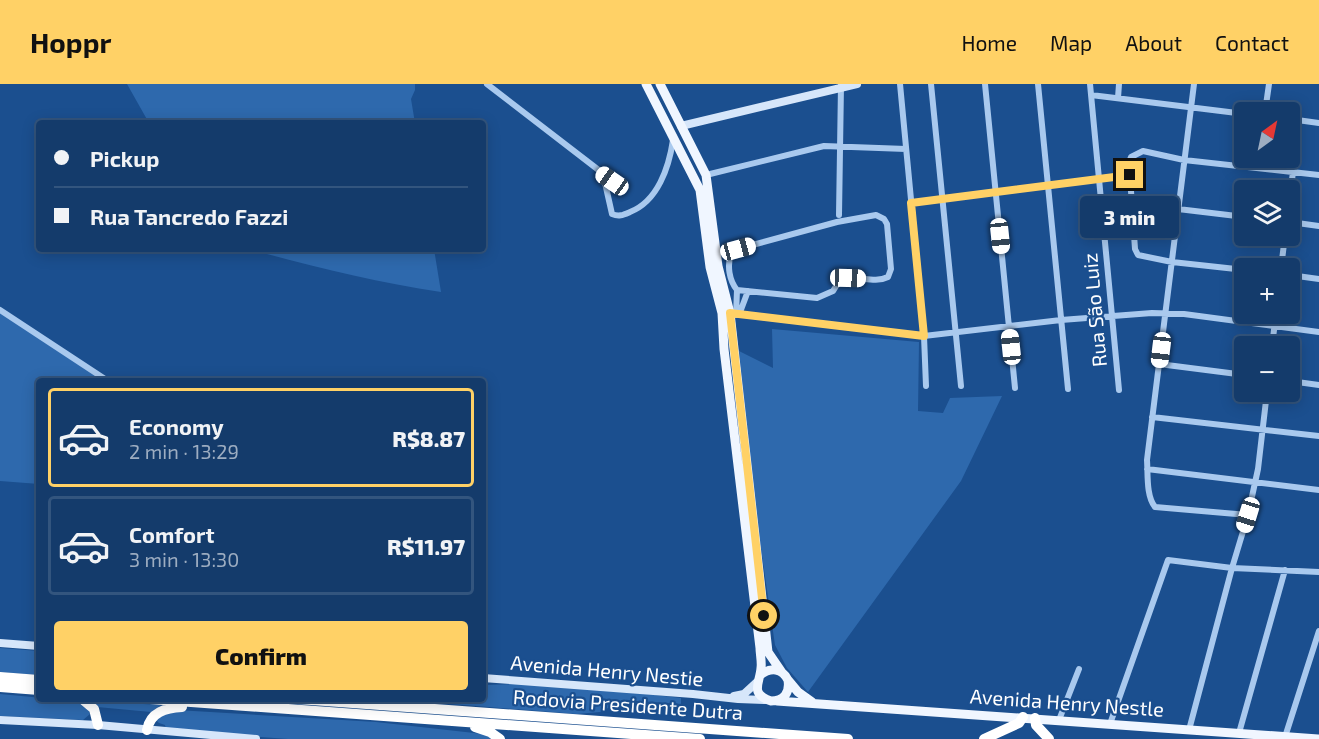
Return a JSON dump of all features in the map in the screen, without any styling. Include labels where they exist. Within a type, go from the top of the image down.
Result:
[{"type":"highway","points":[[0,677],[36,680]]},
{"type":"highway","points":[[0,687],[36,691]]},
{"type":"highway","points":[[86,702],[94,709],[98,725]]},
{"type":"highway","name":"Rodovia Presidente Dutra","points":[[189,702],[700,739]]},
{"type":"highway","name":"Rodovia Presidente Dutra","points":[[339,702],[848,739]]},
{"type":"highway","points":[[147,730],[150,720],[167,708],[215,704]]},
{"type":"highway","points":[[984,739],[1019,723],[1023,717]]},
{"type":"highway","points":[[1035,718],[1036,725],[1049,739]]},
{"type":"highway","points":[[434,720],[482,728],[500,739]]},
{"type":"main road","points":[[646,84],[700,190],[710,267],[732,314],[724,349],[760,648],[758,679],[760,695],[765,700],[777,701],[787,693],[788,680]]},
{"type":"main road","points":[[660,84],[706,175],[717,258],[732,314],[768,652],[804,698],[814,703]]},
{"type":"main road","points":[[671,133],[672,122],[681,126]]},
{"type":"main road","points":[[671,133],[678,135],[681,126]]},
{"type":"main road","points":[[688,165],[695,174],[706,175]]},
{"type":"main road","points":[[758,679],[766,670],[782,671]]},
{"type":"main road","name":"Avenida Henry Nestle","points":[[777,701],[1318,739]]},
{"type":"street","points":[[487,84],[622,188]]},
{"type":"street","points":[[681,126],[857,84]]},
{"type":"street","points":[[900,84],[924,336],[926,386]]},
{"type":"street","points":[[932,84],[961,386]]},
{"type":"street","points":[[985,84],[1015,388]]},
{"type":"street","points":[[1038,84],[1068,389]]},
{"type":"street","name":"Rua São Luiz","points":[[1090,84],[1119,390]]},
{"type":"street","points":[[1118,98],[1119,84]]},
{"type":"street","points":[[1194,84],[1152,417],[1147,468],[1149,492],[1155,507],[1248,515]]},
{"type":"street","points":[[1266,102],[1269,84]]},
{"type":"street","points":[[839,215],[841,86]]},
{"type":"street","points":[[1091,95],[1234,113]]},
{"type":"street","points":[[1300,120],[1319,123]]},
{"type":"street","points":[[602,174],[607,186],[610,210],[615,216],[634,211],[646,203],[660,183],[670,152],[671,133]]},
{"type":"street","points":[[706,175],[824,146],[906,149]]},
{"type":"street","points":[[1234,165],[1184,160],[1143,151],[1135,154],[1129,162],[1135,249],[1138,255],[1172,262],[1234,269]]},
{"type":"street","points":[[670,152],[688,165]]},
{"type":"street","points":[[1259,168],[1319,175]]},
{"type":"street","points":[[1292,180],[1293,172]]},
{"type":"street","points":[[911,203],[1130,175]]},
{"type":"street","points":[[1178,209],[1234,216]]},
{"type":"street","points":[[876,215],[884,219],[887,224],[891,269],[888,277],[881,281],[848,278],[838,283],[833,291],[817,298],[748,291],[737,290],[731,282],[729,261],[731,253],[738,249],[837,222],[876,215]]},
{"type":"street","points":[[1300,223],[1319,226]]},
{"type":"street","points":[[1300,276],[1319,279]]},
{"type":"street","points":[[732,314],[737,290]]},
{"type":"street","points":[[732,314],[748,291]]},
{"type":"street","points":[[0,310],[103,378]]},
{"type":"street","points":[[732,314],[924,336],[1061,320],[1166,314],[1319,332]]},
{"type":"street","points":[[1273,336],[1274,326]]},
{"type":"street","points":[[1159,364],[1234,374]]},
{"type":"street","points":[[1300,382],[1319,385]]},
{"type":"street","points":[[1189,730],[1256,481],[1265,402]]},
{"type":"street","points":[[1152,417],[1319,436]]},
{"type":"street","points":[[1147,468],[1319,490]]},
{"type":"street","points":[[1110,724],[1168,560],[1232,568],[1319,572]]},
{"type":"street","points":[[1239,733],[1285,570]]},
{"type":"street","points":[[1285,737],[1319,631]]},
{"type":"street","points":[[0,643],[36,646]]},
{"type":"street","points":[[1059,720],[1079,669]]},
{"type":"street","name":"Avenida Henry Nestie","points":[[486,678],[765,700]]},
{"type":"street","points":[[728,698],[744,694],[758,679]]},
{"type":"street","points":[[0,720],[98,725],[256,739]]},
{"type":"shaded area","points":[[127,84],[415,84],[411,99],[414,120],[147,120]]},
{"type":"shaded area","points":[[260,252],[434,252],[441,292],[345,274]]},
{"type":"shaded area","points":[[0,307],[105,378],[36,378],[36,484],[0,481]]},
{"type":"shaded area","points":[[772,329],[919,342],[918,411],[943,413],[950,398],[1002,396],[961,481],[808,692],[787,668],[775,645],[757,521],[739,351],[773,368]]},
{"type":"shaded area","points":[[0,648],[36,651],[36,675],[0,672]]},
{"type":"shaded area","points":[[550,683],[681,698],[681,704],[624,700],[600,712],[577,714],[427,702],[486,702],[486,685]]},
{"type":"shaded area","points":[[0,694],[36,697],[36,702],[77,702],[89,710],[90,714],[83,720],[0,716]]},
{"type":"shaded area","points":[[92,702],[161,705],[151,712],[97,707]]},
{"type":"shaded area","points":[[177,710],[376,722],[483,734],[494,739],[288,739],[166,730],[165,725],[156,720],[160,716]]},
{"type":"route","points":[[764,616],[730,313],[924,336],[911,203],[1130,175]]}]
